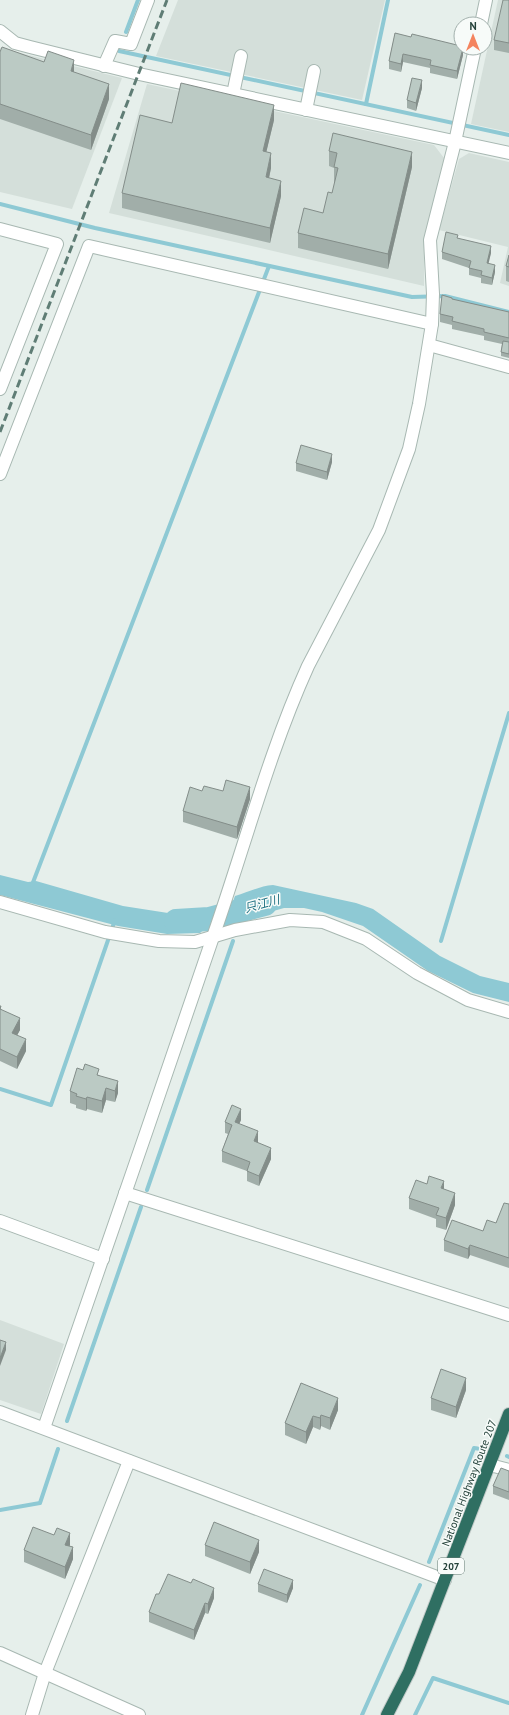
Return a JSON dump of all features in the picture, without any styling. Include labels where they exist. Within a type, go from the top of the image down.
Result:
[{"type":"highway","name":"National Highway Route 207","points":[[387,1715],[409,1672],[509,1414]]},
{"type":"street","points":[[104,66],[115,41],[131,44],[148,0]]},
{"type":"street","points":[[483,16],[486,0]]},
{"type":"street","points":[[0,31],[15,43],[104,66],[235,83],[308,98],[454,142],[509,153]]},
{"type":"street","points":[[235,83],[241,56]]},
{"type":"street","points":[[44,1428],[218,924],[267,773],[298,688],[379,530],[409,449],[419,404],[432,324],[433,297],[430,240],[474,56]]},
{"type":"street","points":[[308,98],[314,71]]},
{"type":"street","points":[[0,229],[57,244],[0,389]]},
{"type":"street","points":[[0,474],[89,246],[432,324]]},
{"type":"street","points":[[429,345],[509,367]]},
{"type":"street","points":[[0,902],[110,932],[159,941],[195,942],[235,930],[290,920],[323,922],[366,939],[417,974],[468,1000],[509,1012]]},
{"type":"street","points":[[125,1193],[509,1315]]},
{"type":"street","points":[[0,1221],[103,1259]]},
{"type":"street","points":[[0,1412],[445,1580]]},
{"type":"street","points":[[32,1715],[45,1673],[129,1461]]},
{"type":"street","points":[[490,1465],[509,1470]]},
{"type":"street","points":[[0,1653],[139,1715]]},
{"type":"shaded area","points":[[178,0],[385,0],[362,100],[156,56]]},
{"type":"shaded area","points":[[498,0],[509,0],[509,132],[471,124],[486,56],[493,56],[493,23]]},
{"type":"shaded area","points":[[0,48],[122,78],[72,209],[0,192]]},
{"type":"shaded area","points":[[147,84],[434,145],[444,158],[424,239],[424,286],[109,213]]},
{"type":"shaded area","points":[[469,153],[509,162],[509,286],[500,283],[508,247],[439,230],[459,159]]},
{"type":"shaded area","points":[[0,1320],[64,1344],[41,1414],[0,1400]]},
{"type":"water","points":[[0,875],[28,882],[36,881],[123,906],[168,913],[204,912],[210,924],[200,933],[167,934],[118,926],[0,895]]},
{"type":"water","points":[[273,885],[356,903],[373,909],[440,956],[480,976],[509,983],[509,1002],[473,993],[428,971],[363,926],[322,912],[304,908],[284,908],[238,921],[234,915],[233,909],[235,896]]},
{"type":"building","points":[[503,0],[509,0],[509,43],[494,40]]},
{"type":"building","points":[[395,33],[411,37],[412,34],[453,44],[453,56],[461,56],[457,71],[430,65],[431,60],[403,54],[401,64],[389,61]]},
{"type":"building","points":[[2,47],[44,62],[48,51],[74,60],[71,71],[109,84],[91,135],[0,104],[0,52]]},
{"type":"building","points":[[412,78],[422,80],[416,103],[407,100]]},
{"type":"building","points":[[181,83],[274,105],[263,151],[271,153],[266,177],[281,181],[270,228],[122,193],[140,115],[172,123]]},
{"type":"building","points":[[333,133],[412,152],[388,254],[298,233],[304,208],[323,213],[328,192],[332,193],[338,168],[334,167],[337,153],[329,151]]},
{"type":"building","points":[[446,232],[458,235],[457,238],[491,246],[487,263],[495,265],[492,278],[481,275],[482,271],[469,268],[471,261],[442,252]]},
{"type":"building","points":[[509,255],[509,267],[506,266]]},
{"type":"building","points":[[442,295],[452,299],[509,312],[509,338],[484,332],[484,329],[452,321],[453,317],[440,314]]},
{"type":"building","points":[[503,341],[509,342],[509,354],[501,352]]},
{"type":"building","points":[[301,445],[332,454],[327,472],[296,463]]},
{"type":"building","points":[[226,780],[250,787],[237,827],[183,811],[190,787],[202,791],[204,786],[223,791]]},
{"type":"building","points":[[0,1009],[20,1018],[12,1033],[26,1039],[17,1057],[0,1049]]},
{"type":"building","points":[[85,1064],[99,1069],[97,1075],[118,1081],[115,1091],[106,1088],[102,1101],[76,1096],[77,1094],[70,1091],[77,1068],[83,1070]]},
{"type":"building","points":[[232,1105],[241,1109],[235,1122],[258,1131],[254,1141],[271,1148],[259,1176],[247,1171],[250,1162],[222,1151],[232,1125],[225,1122]]},
{"type":"building","points":[[429,1176],[444,1181],[441,1188],[455,1193],[446,1218],[436,1215],[439,1208],[409,1198],[416,1180],[427,1184]]},
{"type":"building","points":[[504,1203],[509,1204],[509,1258],[470,1245],[468,1249],[444,1240],[452,1220],[483,1231],[487,1220],[496,1223]]},
{"type":"building","points":[[0,1340],[6,1342],[0,1358]]},
{"type":"building","points":[[441,1369],[466,1378],[456,1407],[431,1398]]},
{"type":"building","points":[[301,1383],[338,1398],[330,1418],[321,1415],[320,1418],[313,1416],[306,1432],[285,1423]]},
{"type":"building","points":[[501,1468],[509,1471],[509,1492],[493,1486]]},
{"type":"building","points":[[214,1522],[259,1540],[250,1562],[205,1545]]},
{"type":"building","points":[[33,1527],[54,1535],[57,1528],[70,1533],[65,1545],[73,1547],[65,1567],[24,1550]]},
{"type":"building","points":[[264,1569],[293,1580],[287,1595],[258,1584]]},
{"type":"building","points":[[168,1574],[191,1583],[193,1579],[214,1588],[208,1604],[205,1603],[194,1630],[149,1612],[156,1594],[159,1594]]},
{"type":"waterway","points":[[126,32],[138,0]]},
{"type":"waterway","points":[[366,104],[388,0]]},
{"type":"waterway","points":[[119,51],[509,135]]},
{"type":"waterway","points":[[0,204],[95,228],[412,297],[445,296],[509,312]]},
{"type":"waterway","points":[[32,885],[269,266]]},
{"type":"waterway","points":[[441,941],[509,713]]},
{"type":"waterway","name":"只江川","points":[[176,921],[209,919],[265,904]]},
{"type":"waterway","points":[[0,1089],[51,1105],[115,920]]},
{"type":"waterway","points":[[147,1190],[233,941]]},
{"type":"waterway","points":[[67,1421],[141,1207]]},
{"type":"waterway","points":[[429,1562],[474,1448],[481,1449]]},
{"type":"waterway","points":[[0,1510],[40,1503],[58,1449]]},
{"type":"waterway","points":[[362,1715],[420,1585]]},
{"type":"waterway","points":[[415,1715],[433,1678],[509,1703]]},
{"type":"railway","points":[[0,432],[167,0]]}]
